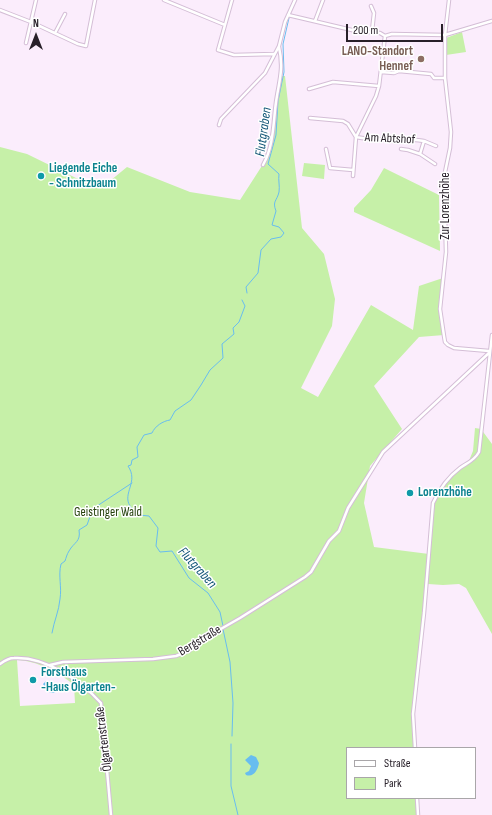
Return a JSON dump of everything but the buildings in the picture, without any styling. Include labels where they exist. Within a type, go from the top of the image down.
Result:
[{"type":"street","points":[[26,43],[36,0]]},
{"type":"street","points":[[0,10],[31,22],[78,44],[86,46],[95,0]]},
{"type":"street","points":[[164,0],[225,25]]},
{"type":"street","points":[[232,0],[218,50],[234,55],[274,54]]},
{"type":"street","points":[[220,125],[221,119],[265,73],[279,46],[288,15],[295,0]]},
{"type":"street","points":[[315,21],[323,0]]},
{"type":"street","name":"Zur Lorenzhöhe","points":[[449,0],[445,35],[446,78],[451,132],[450,148],[444,177],[446,252],[440,309],[445,342],[448,345],[454,348],[490,352]]},
{"type":"street","points":[[371,6],[374,13],[372,31]]},
{"type":"street","points":[[55,33],[64,14]]},
{"type":"street","points":[[288,15],[356,31],[372,31],[385,36],[392,34],[445,35],[492,21]]},
{"type":"street","name":"Am Abtshof","points":[[353,176],[356,137],[376,96],[379,86],[385,36]]},
{"type":"street","points":[[263,165],[267,158],[272,139],[276,101],[282,75],[279,46]]},
{"type":"street","points":[[381,72],[394,73],[399,71],[431,74],[434,78],[446,78]]},
{"type":"street","points":[[309,89],[333,82],[379,86]]},
{"type":"street","points":[[315,118],[316,114]]},
{"type":"street","name":"Am Abtshof","points":[[310,118],[343,121],[348,124],[356,137],[366,139],[410,138],[424,141],[436,146]]},
{"type":"street","name":"Am Abtshof","points":[[420,154],[424,141]]},
{"type":"street","points":[[326,149],[330,168],[353,170]]},
{"type":"street","name":"Am Abtshof","points":[[401,149],[420,154],[435,164]]},
{"type":"street","points":[[415,747],[413,714],[424,613],[433,503],[444,484],[460,468],[473,460],[479,452],[492,335]]},
{"type":"street","name":"Bergstraße","points":[[50,665],[63,662],[153,660],[176,656],[189,651],[205,636],[240,618],[311,572],[329,541],[339,531],[348,508],[383,452],[490,352]]},
{"type":"street","points":[[0,664],[14,657],[50,665]]},
{"type":"street","name":"Ölgartenstraße","points":[[50,665],[68,675],[101,703],[111,815]]},
{"type":"street","points":[[417,799],[418,815]]},
{"type":"green space","points":[[462,32],[466,52],[446,55],[446,38]]},
{"type":"green space","name":"Geistinger Wald","points":[[281,76],[285,76],[302,228],[324,254],[335,299],[332,326],[301,388],[318,397],[371,305],[413,330],[419,286],[443,278],[440,309],[444,335],[419,337],[374,386],[402,429],[370,466],[364,503],[374,547],[429,554],[432,514],[438,492],[460,468],[468,463],[473,451],[475,428],[481,429],[492,444],[492,634],[466,588],[459,584],[428,584],[413,714],[415,747],[346,747],[346,799],[417,799],[418,815],[0,815],[0,147],[27,154],[76,178],[105,185],[127,167],[190,192],[240,200],[267,158],[273,139],[276,101]],"holes":[[[17,660],[32,662],[62,676],[74,685],[75,703],[20,706]]]},
{"type":"green space","points":[[304,163],[325,165],[324,179],[302,176]]},
{"type":"green space","points":[[384,168],[439,195],[440,251],[354,212],[354,208],[371,190]]},
{"type":"water","points":[[46,681],[50,681],[58,688],[58,691],[53,693],[49,692],[43,684]]},
{"type":"water","points":[[251,755],[256,757],[259,763],[255,772],[249,776],[245,773],[249,771],[251,766],[245,760]]},
{"type":"waterway","name":"Flutgraben","points":[[247,293],[246,287],[258,273],[261,250],[271,239],[281,237],[284,233],[279,227],[272,225],[276,211],[275,203],[279,192],[279,174],[268,164],[276,135],[278,101],[284,72],[283,44],[289,18]]},
{"type":"waterway","name":"Flutgraben","points":[[223,626],[220,612],[208,593],[189,578],[172,551],[160,552],[156,546],[158,528],[149,516],[139,515],[130,506],[128,497],[132,477],[128,466],[131,465],[132,460],[138,457],[137,447],[144,435],[152,433],[160,424],[170,420],[175,411],[191,400],[210,370],[223,358],[222,344],[234,334],[233,328],[239,322],[245,306],[242,300]]},
{"type":"waterway","points":[[52,633],[61,590],[61,564],[65,561],[69,551],[78,540],[79,530],[87,525],[92,511],[97,506],[132,483]]},
{"type":"waterway","name":"Flutgraben","points":[[223,629],[230,662],[233,703],[232,736]]},
{"type":"waterway","name":"Flutgraben","points":[[231,744],[231,786],[238,815]]},
{"type":"place","name":"LANO-Standort Hennef","points":[[421,59]]},
{"type":"place","name":"Liegende Eiche - Schnitzbaum","points":[[41,176]]},
{"type":"place","name":"Lorenzhöhe","points":[[410,493]]},
{"type":"place","name":"Forsthaus -Haus Ölgarten-","points":[[33,680]]}]
